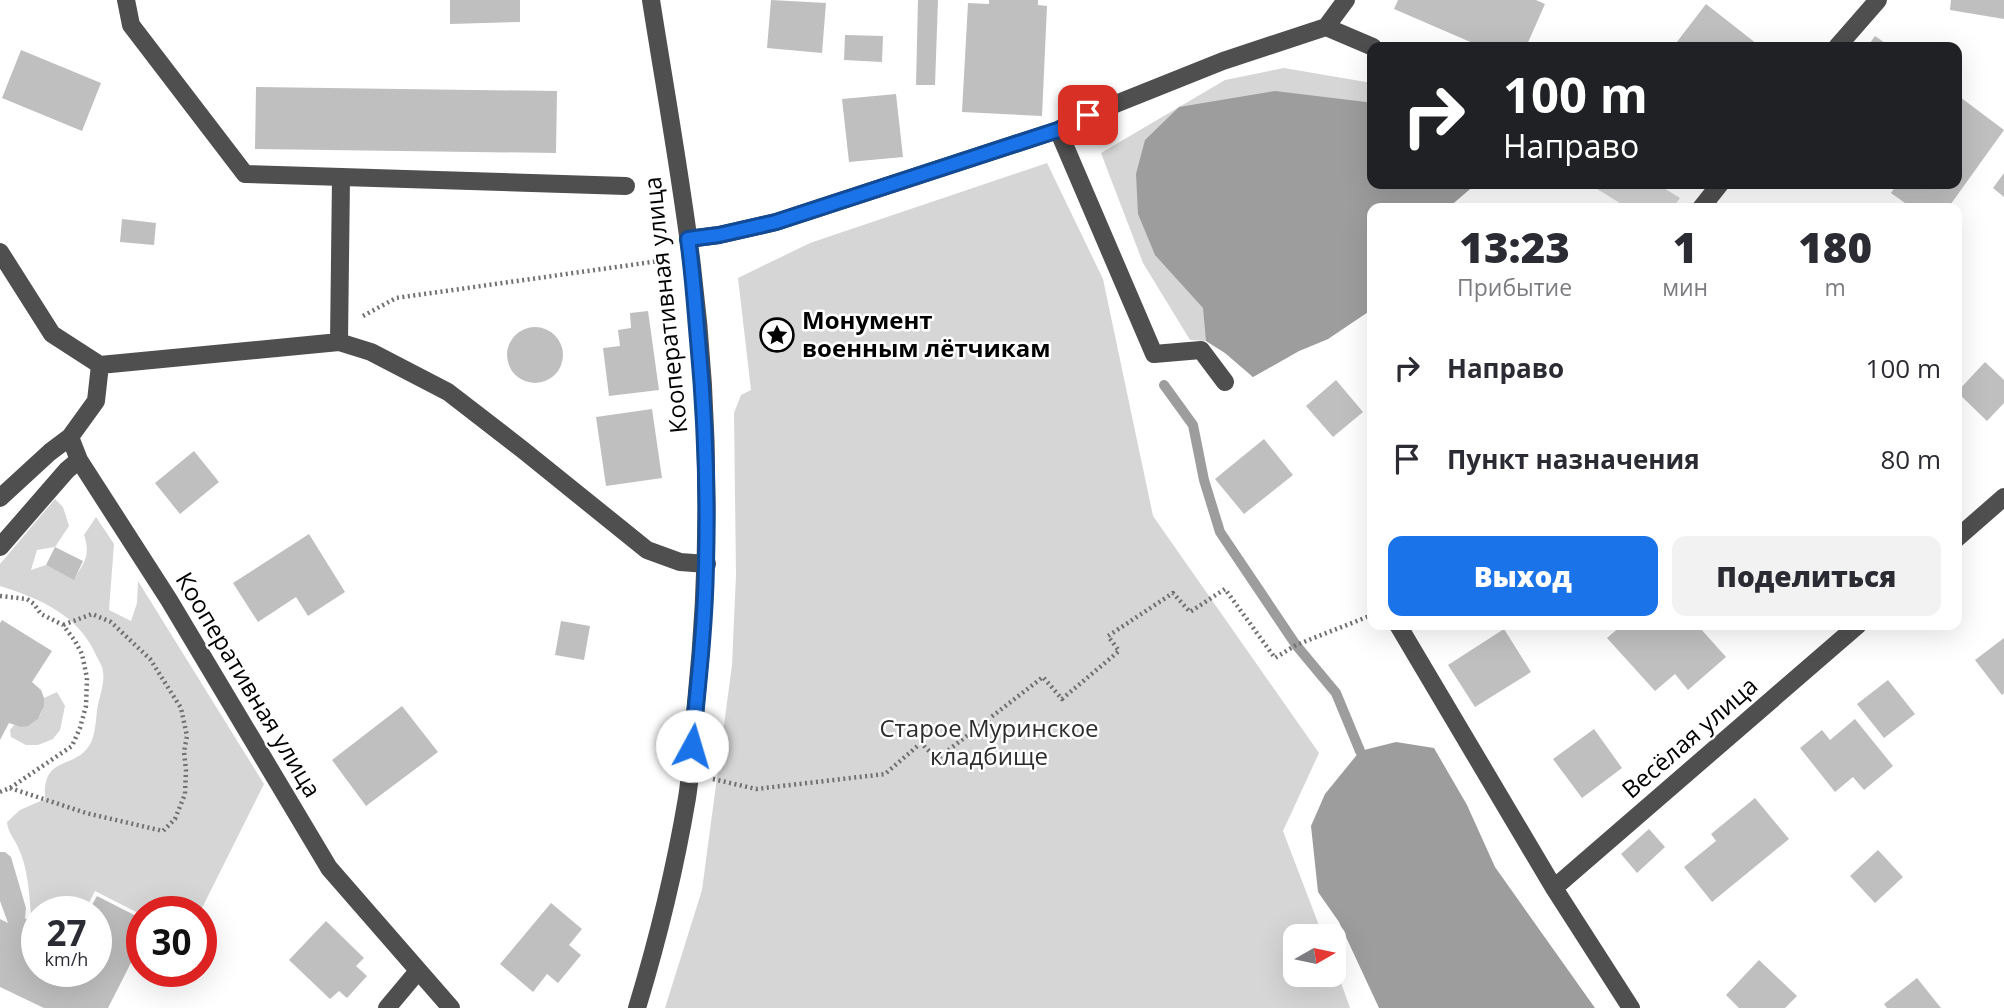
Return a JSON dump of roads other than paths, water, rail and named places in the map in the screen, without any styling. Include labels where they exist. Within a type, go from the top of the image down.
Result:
[{"type":"street","points":[[127,0],[131,24],[245,174],[626,186]]},
{"type":"street","name":"Кооперативная улица","points":[[637,1008],[672,878],[687,794],[702,649],[706,564],[706,455],[692,266],[651,0]]},
{"type":"street","points":[[688,239],[776,222],[1058,130],[1088,115],[1223,61],[1326,27],[1346,0]]},
{"type":"street","points":[[1841,42],[1878,0]]},
{"type":"street","points":[[1326,27],[1367,44]]},
{"type":"street","points":[[1058,130],[1154,354],[1201,350],[1225,382]]},
{"type":"street","points":[[339,342],[341,177]]},
{"type":"street","points":[[1705,203],[1716,189]]},
{"type":"street","points":[[0,252],[52,334],[100,365],[339,342],[371,352],[448,392],[647,551],[680,562],[706,564]]},
{"type":"street","points":[[0,498],[70,437],[96,401],[100,365]]},
{"type":"street","name":"Кооперативная улица","points":[[70,437],[79,460],[169,600],[330,868],[452,1008]]},
{"type":"street","points":[[0,547],[79,460]]},
{"type":"street","points":[[1962,534],[2004,497]]},
{"type":"street","points":[[1401,630],[1554,888],[1631,1008]]},
{"type":"street","name":"Весёлая улица","points":[[1554,888],[1852,630]]},
{"type":"street","points":[[387,1008],[418,971]]},
{"type":"waterway","points":[[1164,385],[1193,425],[1204,480],[1220,532],[1296,645],[1336,693],[1360,751]]},
{"type":"place","name":"Монумент военным лётчикам","points":[[777,335]]},
{"type":"park label","name":"Старое Муринское кладбище","points":[[989,743]]}]
